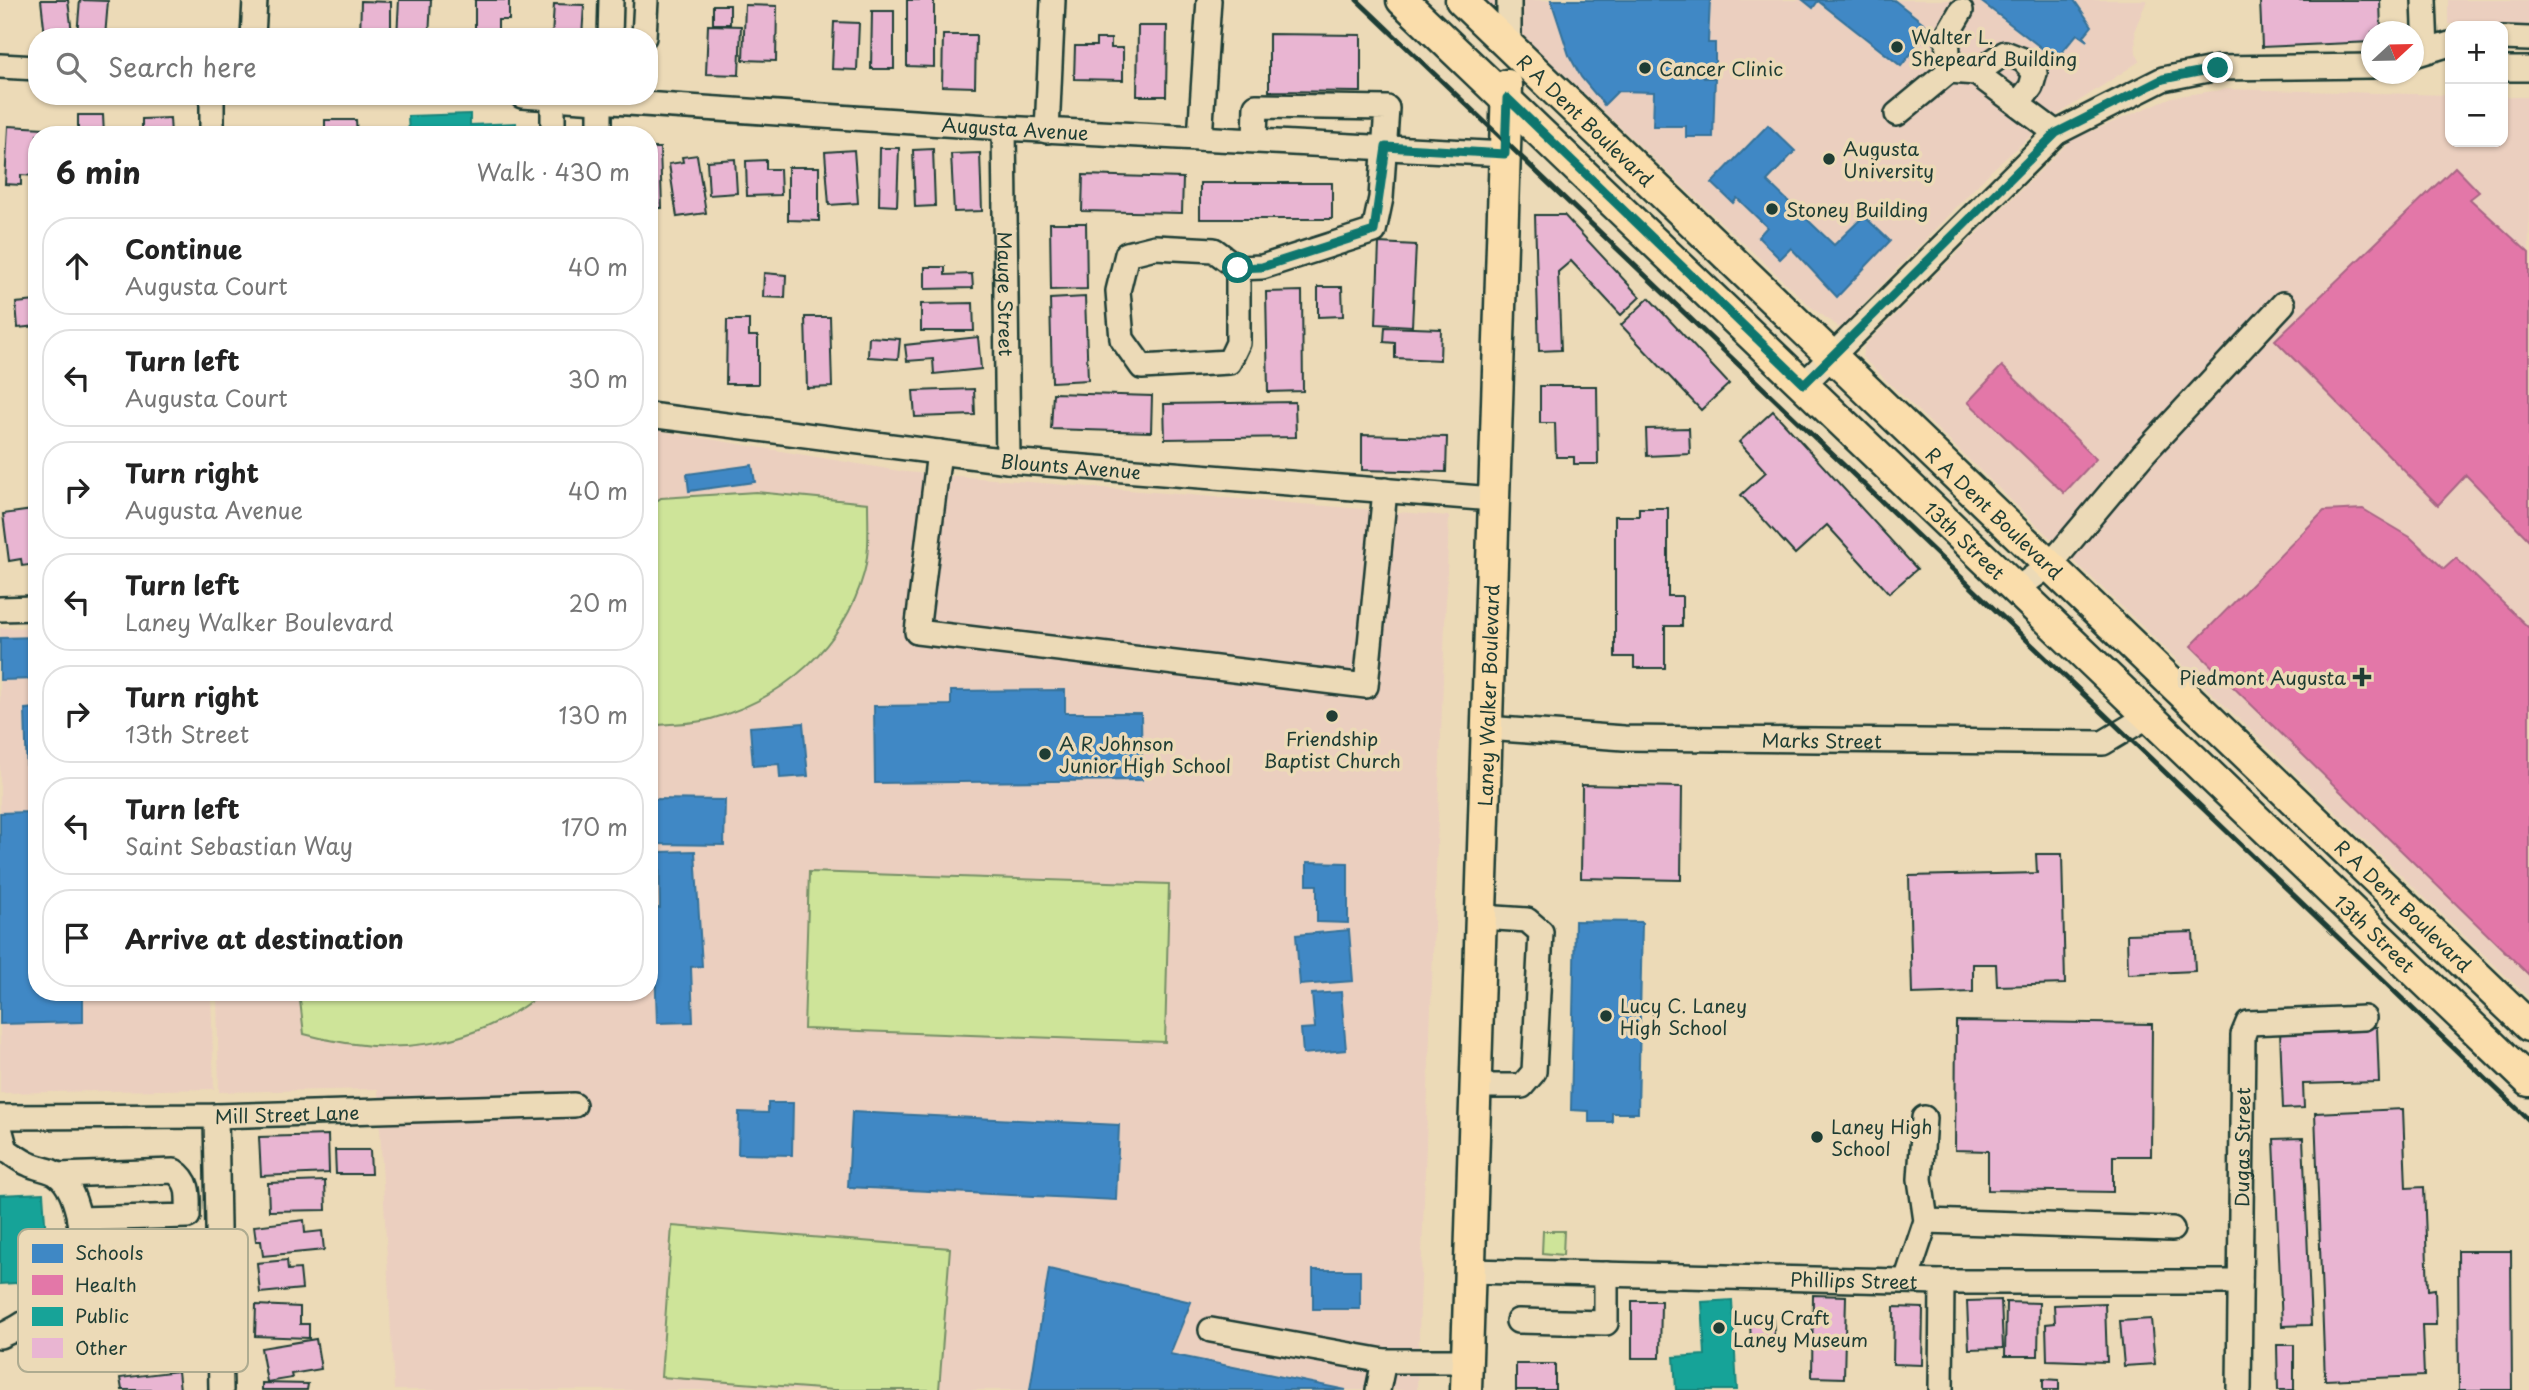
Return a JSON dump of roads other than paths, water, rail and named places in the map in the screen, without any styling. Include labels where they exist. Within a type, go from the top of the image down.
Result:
[{"type":"main road","name":"13th Street","points":[[1402,0],[2529,1081]]},
{"type":"main road","name":"R A Dent Boulevard","points":[[1461,0],[2529,1026]]},
{"type":"main road","name":"Laney Walker Boulevard","points":[[1467,1376],[1509,47]]},
{"type":"street","points":[[253,28],[255,0]]},
{"type":"street","points":[[610,28],[611,0]]},
{"type":"street","points":[[644,28],[646,0]]},
{"type":"street","points":[[1047,131],[1053,0]]},
{"type":"street","points":[[1200,138],[1209,0]]},
{"type":"street","name":"Laney Walker Boulevard","points":[[1509,0],[1509,47]]},
{"type":"street","points":[[2422,21],[2424,0]]},
{"type":"street","points":[[1948,71],[1947,35],[1961,11]]},
{"type":"street","points":[[2508,38],[2529,38]]},
{"type":"street","points":[[2424,52],[2445,46]]},
{"type":"street","points":[[1976,73],[2006,53],[2023,60],[2035,73],[2031,87],[2018,104]]},
{"type":"street","points":[[2424,54],[2445,60]]},
{"type":"street","points":[[0,66],[28,68]]},
{"type":"street","points":[[1804,384],[2056,133],[2163,79],[2218,68],[2361,66]]},
{"type":"street","points":[[2508,69],[2529,69]]},
{"type":"street","points":[[1896,114],[1948,71],[1976,73],[2056,133]]},
{"type":"street","name":"Augusta Avenue","points":[[658,102],[1047,131],[1505,154]]},
{"type":"street","points":[[212,105],[212,126]]},
{"type":"street","points":[[553,105],[554,126]]},
{"type":"street","points":[[600,105],[600,126]]},
{"type":"street","points":[[1238,268],[1238,343],[1229,362],[1142,367],[1122,340],[1118,291],[1127,254],[1155,247],[1214,250],[1238,268],[1262,267],[1374,231],[1386,147],[1387,108],[1256,106],[1255,140]]},
{"type":"street","name":"Mauge Street","points":[[1004,128],[1008,461]]},
{"type":"street","points":[[2018,588],[2050,565],[2144,453],[2283,304]]},
{"type":"street","name":"Blounts Avenue","points":[[658,416],[1008,461],[1493,499]]},
{"type":"street","points":[[939,452],[916,632],[1366,686],[1385,491]]},
{"type":"street","points":[[0,609],[28,608]]},
{"type":"street","name":"Marks Street","points":[[1486,728],[1624,738],[2103,744],[2150,715]]},
{"type":"street","points":[[1475,1086],[1522,1086],[1534,1072],[1541,932],[1527,920],[1480,917]]},
{"type":"street","name":"Dugas Street","points":[[2239,1390],[2243,1035],[2248,1023],[2364,1018]]},
{"type":"street","name":"Mill Street Lane","points":[[0,1117],[216,1116],[574,1105]]},
{"type":"street","points":[[216,1116],[218,1229]]},
{"type":"street","points":[[1906,1281],[1926,1221],[1920,1179],[1924,1118]]},
{"type":"street","points":[[0,1128],[6,1150],[29,1164],[59,1175],[174,1171],[184,1178],[188,1188],[188,1216]]},
{"type":"street","points":[[59,1175],[74,1197],[79,1229]]},
{"type":"street","points":[[79,1219],[218,1215]]},
{"type":"street","points":[[1926,1221],[2172,1229]]},
{"type":"street","name":"Phillips Street","points":[[1469,1271],[1942,1282],[2240,1282]]},
{"type":"street","points":[[1518,1321],[1606,1323],[1606,1274]]},
{"type":"street","points":[[1941,1390],[1942,1282]]},
{"type":"street","points":[[0,1336],[18,1328]]},
{"type":"street","points":[[1210,1331],[1467,1376]]},
{"type":"street","points":[[1378,1390],[1384,1361]]},
{"type":"street","points":[[221,1372],[221,1390]]},
{"type":"railway","points":[[1357,0],[2529,1120]]},
{"type":"place","name":"Walter L. Shepeard Building","points":[[1897,47]]},
{"type":"place","name":"Cancer Clinic","points":[[1645,68]]},
{"type":"place","name":"Augusta University","points":[[1829,159]]},
{"type":"place","name":"Stoney Building","points":[[1772,209]]},
{"type":"place","name":"Piedmont Augusta","points":[[2362,677]]},
{"type":"place","name":"Friendship Baptist Church","points":[[1332,716]]},
{"type":"place","name":"A R Johnson Junior High School","points":[[1045,754]]},
{"type":"place","name":"Lucy C. Laney High School","points":[[1606,1016]]},
{"type":"place","name":"Laney High School","points":[[1817,1137]]},
{"type":"place","name":"Lucy Craft Laney Museum","points":[[1719,1328]]}]
